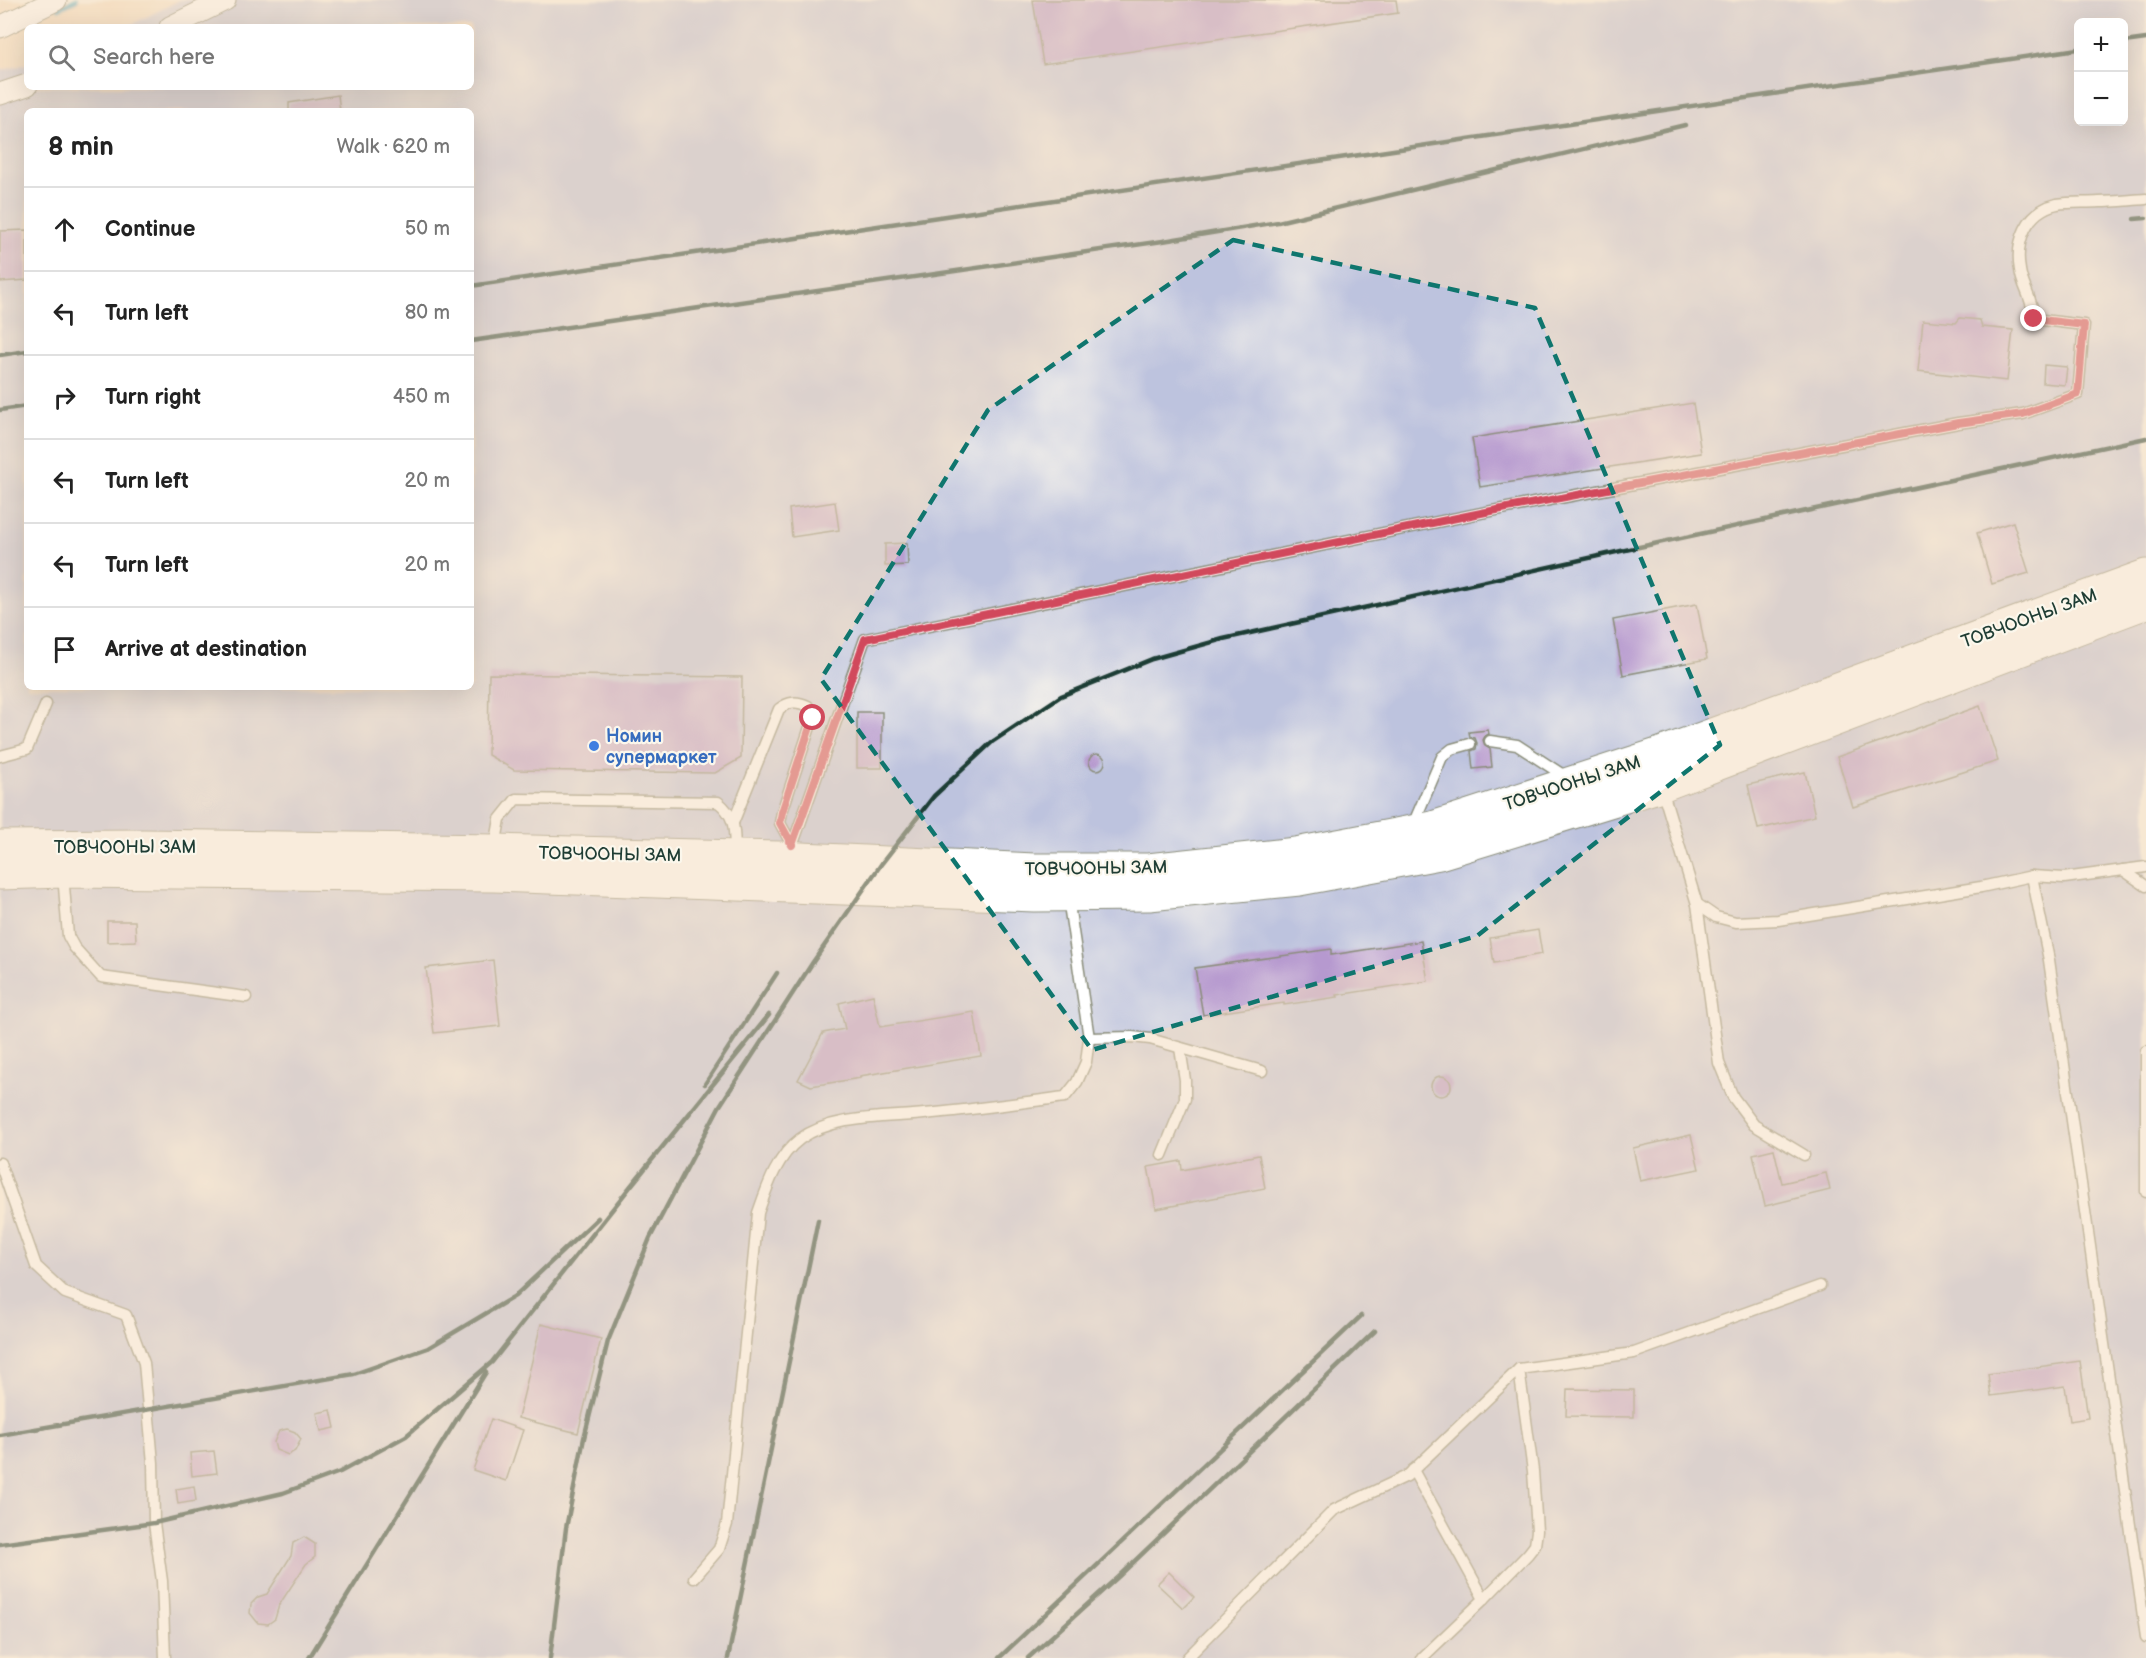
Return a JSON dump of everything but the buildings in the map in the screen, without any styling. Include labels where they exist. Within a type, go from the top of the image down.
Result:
[{"type":"highway","name":"ТОВЧООНЫ ЗАМ","points":[[0,847],[144,846],[735,857],[790,852],[1034,870],[1148,870],[1296,854],[1433,828],[1658,755],[2146,576]]},
{"type":"highway","name":"ТОВЧООНЫ ЗАМ","points":[[0,873],[63,871],[494,875],[1034,895],[1149,894],[1299,879],[1439,852],[1661,784],[2146,602]]},
{"type":"street","points":[[0,27],[56,0]]},
{"type":"street","points":[[176,24],[225,0]]},
{"type":"street","points":[[0,94],[24,86]]},
{"type":"lane","points":[[790,852],[865,639],[1481,513],[1958,423],[2023,414],[2078,394],[2084,325],[2034,319],[2034,308],[2020,273],[2018,251],[2020,239],[2028,224],[2037,214],[2058,204],[2146,199]]},
{"type":"lane","points":[[733,823],[779,709],[786,704],[800,703],[808,706],[813,718],[780,823],[790,852]]},
{"type":"lane","points":[[0,756],[27,748],[46,704]]},
{"type":"lane","points":[[1490,741],[1517,746],[1574,782]]},
{"type":"lane","points":[[1409,833],[1442,758],[1452,748],[1470,744]]},
{"type":"lane","points":[[1661,784],[1697,904],[1719,1063],[1733,1096],[1754,1125],[1804,1155]]},
{"type":"lane","points":[[495,851],[500,819],[516,799],[718,802],[728,810],[733,823],[735,857]]},
{"type":"lane","points":[[1697,904],[1716,917],[1736,922],[1778,920],[1970,889],[2032,876],[2064,878],[2146,867]]},
{"type":"lane","points":[[2123,870],[2146,886]]},
{"type":"lane","points":[[63,871],[68,936],[74,947],[101,977],[246,996]]},
{"type":"lane","points":[[2032,876],[2049,960],[2146,1637]]},
{"type":"lane","points":[[694,1578],[719,1549],[727,1524],[758,1213],[770,1178],[781,1160],[799,1139],[819,1129],[856,1119],[945,1112],[1065,1096],[1077,1082],[1086,1062],[1089,1038],[1068,895]]},
{"type":"lane","points":[[1089,1038],[1132,1036],[1150,1039],[1262,1071]]},
{"type":"lane","points":[[1162,1155],[1185,1099],[1185,1080],[1180,1048]]},
{"type":"lane","points":[[2146,1051],[2146,1192]]},
{"type":"lane","points":[[0,1163],[36,1266],[65,1293],[126,1315],[144,1363],[153,1463],[154,1523],[162,1581],[165,1658]]},
{"type":"lane","points":[[1186,1658],[1334,1510],[1407,1476],[1519,1369],[1634,1353],[1820,1286]]},
{"type":"lane","points":[[1422,1658],[1484,1599],[1535,1545],[1537,1531],[1533,1471],[1519,1369]]},
{"type":"lane","points":[[1413,1470],[1484,1599]]},
{"type":"highlighted area","points":[[1233,240],[1535,308],[1720,745],[1477,936],[1092,1050],[821,679],[988,410]]},
{"type":"shaded area","points":[[180,0],[2146,0],[2146,1658],[0,1658],[0,71],[24,65],[24,90],[474,90],[474,24],[133,24]]},
{"type":"waterway","points":[[59,8],[76,0]]},
{"type":"railway","points":[[2128,41],[2146,39]]},
{"type":"railway","points":[[474,286],[2074,50]]},
{"type":"railway","points":[[474,341],[1163,241],[1278,222],[1685,125]]},
{"type":"railway","points":[[2134,219],[2146,218]]},
{"type":"railway","points":[[0,355],[24,351]]},
{"type":"railway","points":[[0,410],[24,406]]},
{"type":"railway","points":[[550,1658],[566,1528],[584,1438],[608,1341],[650,1238],[719,1107],[813,962],[882,863],[934,796],[992,742],[1061,696],[1152,659],[1223,639],[2146,438]]},
{"type":"railway","points":[[705,1084],[777,973]]},
{"type":"railway","points":[[0,1544],[154,1523],[283,1493],[340,1472],[406,1436],[492,1362],[769,1015]]},
{"type":"railway","points":[[0,1435],[354,1374],[428,1348],[515,1296],[598,1218]]},
{"type":"railway","points":[[728,1658],[818,1220]]},
{"type":"railway","points":[[999,1658],[1361,1316]]},
{"type":"railway","points":[[1028,1658],[1119,1576],[1375,1331]]},
{"type":"railway","points":[[309,1658],[486,1372]]},
{"type":"place","name":"Номин супермаркет","points":[[594,746]]},
{"type":"route","points":[[813,718],[780,823],[792,845],[865,639],[1481,513],[1958,423],[2023,414],[2078,394],[2084,325],[2034,319]]}]
